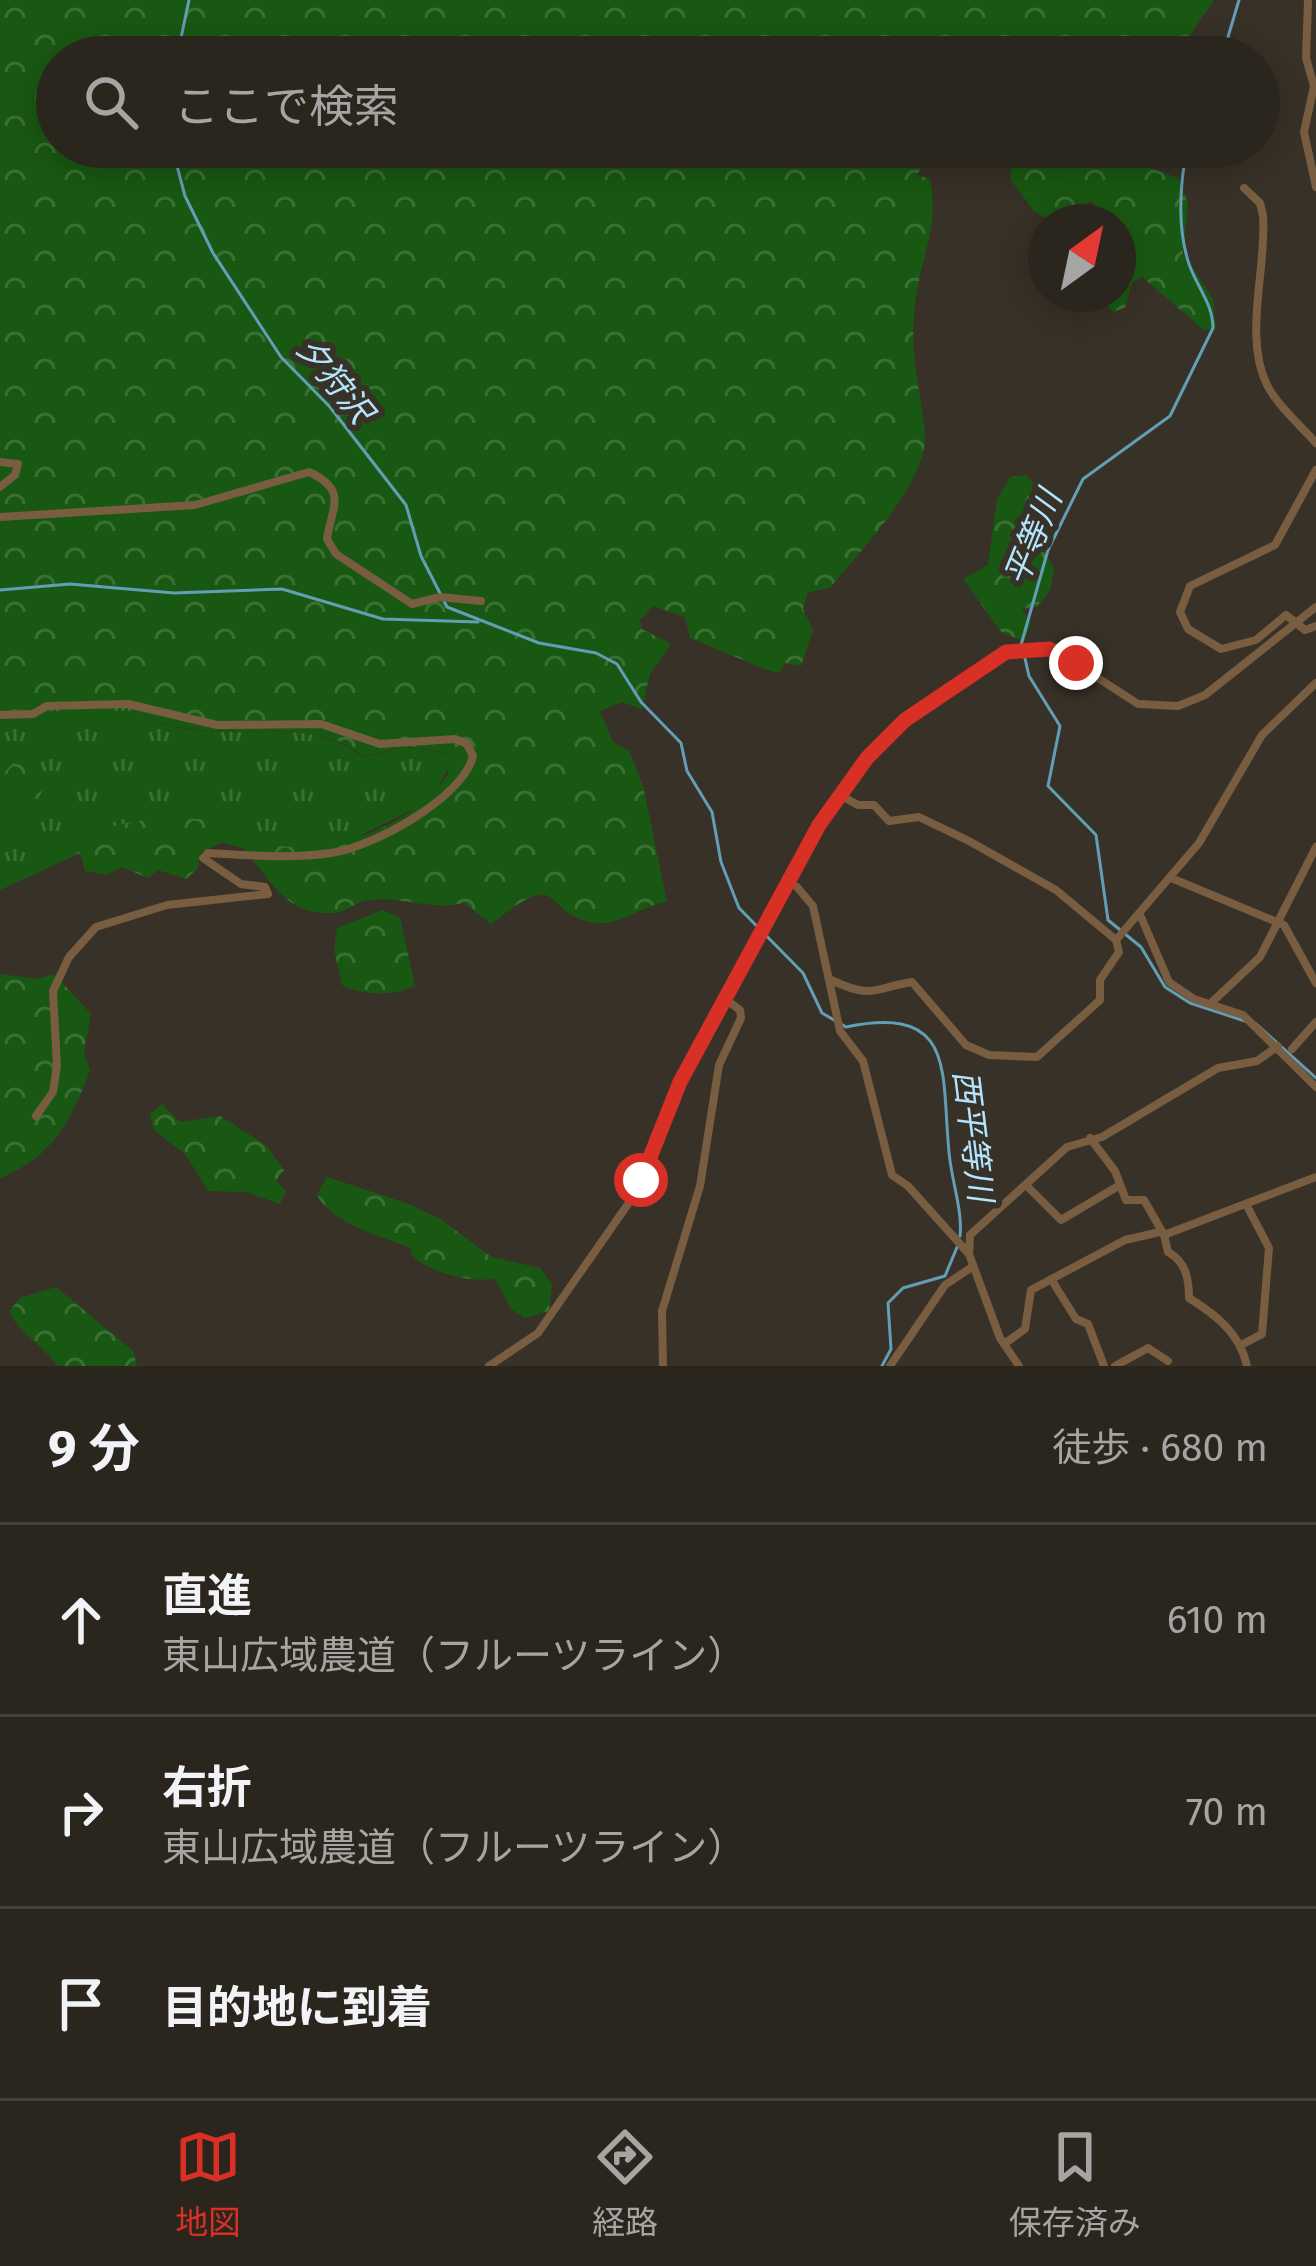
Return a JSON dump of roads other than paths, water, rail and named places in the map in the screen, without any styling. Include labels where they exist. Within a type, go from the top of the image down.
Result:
[{"type":"street","points":[[1308,0],[1306,58],[1314,86],[1304,132],[1316,188]]},
{"type":"street","points":[[1244,188],[1260,203],[1263,216],[1258,330],[1263,374],[1270,390],[1316,442]]},
{"type":"street","points":[[0,462],[18,464],[15,475],[0,487]]},
{"type":"street","points":[[1316,470],[1274,545],[1190,586],[1180,612],[1188,629],[1221,649],[1256,640],[1280,616],[1305,630],[1316,626]]},
{"type":"street","points":[[0,517],[195,505],[309,472],[335,490],[339,503],[327,539],[335,554],[412,604],[440,597],[481,601]]},
{"type":"street","points":[[488,1366],[538,1334],[628,1204],[680,1082],[838,794],[905,720],[995,657],[1017,649],[1049,649],[1124,697],[1165,708],[1205,695],[1316,607]]},
{"type":"street","points":[[831,980],[861,992],[886,993],[912,982],[966,1045],[988,1055],[1037,1057],[1100,1000],[1100,980],[1119,952],[1120,935],[1142,917],[1199,843],[1262,735],[1316,682]]},
{"type":"street","points":[[0,715],[33,713],[47,706],[128,704],[217,724],[321,724],[380,744],[455,739],[467,744],[473,756],[469,775],[435,805],[333,853],[213,853],[203,858],[241,884],[265,886],[268,894],[167,905],[96,926],[69,957],[53,991],[57,1066],[53,1092],[37,1116]]},
{"type":"street","points":[[838,794],[858,805],[874,805],[889,820],[919,817],[969,841],[1056,890],[1120,935]]},
{"type":"street","points":[[1210,1004],[1260,958],[1316,847]]},
{"type":"street","points":[[1171,878],[1278,922],[1316,983]]},
{"type":"street","points":[[796,887],[813,906],[817,945],[831,980],[839,1025],[862,1061],[892,1175],[908,1186],[961,1249],[1004,1344],[1019,1366]]},
{"type":"street","points":[[1142,917],[1165,976],[1180,991],[1244,1016],[1316,1087]]},
{"type":"street","points":[[663,1366],[662,1311],[700,1186],[719,1065],[741,1018],[740,1010],[725,999]]},
{"type":"street","points":[[1292,1049],[1316,1022]]},
{"type":"street","points":[[961,1249],[970,1235],[1067,1147],[1102,1137],[1218,1068],[1257,1061],[1278,1046]]},
{"type":"street","points":[[1089,1137],[1126,1200],[1144,1200],[1168,1252],[1183,1266],[1189,1298],[1206,1305],[1243,1344],[1247,1366]]},
{"type":"street","points":[[1004,1344],[1025,1329],[1030,1290],[1136,1235],[1162,1233],[1247,1206],[1316,1177]]},
{"type":"street","points":[[1027,1186],[1061,1220],[1120,1185]]},
{"type":"street","points":[[1243,1344],[1262,1334],[1269,1248],[1247,1206]]},
{"type":"street","points":[[890,1366],[945,1285],[972,1267]]},
{"type":"street","points":[[1051,1279],[1076,1319],[1088,1324],[1104,1366]]},
{"type":"street","points":[[1115,1366],[1148,1348],[1168,1361]]},
{"type":"waterway","name":"夕狩沢","points":[[181,36],[189,0]]},
{"type":"waterway","name":"平等川","points":[[1228,36],[1239,0]]},
{"type":"waterway","name":"西平等川","points":[[178,168],[185,196],[213,253],[281,357],[330,407],[406,505],[421,556],[447,607],[539,643],[596,653],[617,664],[641,702],[681,743],[687,771],[712,812],[721,862],[739,908],[803,973],[822,1013],[846,1027],[908,1026],[925,1036],[936,1051],[960,1236]]},
{"type":"waterway","name":"平等川","points":[[1021,645],[1048,550],[1083,479],[1170,416],[1213,328],[1183,236],[1184,168]]},
{"type":"waterway","points":[[0,590],[70,584],[174,593],[282,589],[383,619],[478,622]]},
{"type":"waterway","name":"平等川","points":[[1024,654],[1029,676],[1060,726],[1048,786],[1096,835],[1108,920],[1141,947],[1165,987],[1190,1003],[1245,1021]]},
{"type":"waterway","name":"平等川","points":[[1255,1023],[1316,1078]]},
{"type":"waterway","name":"西平等川","points":[[882,1366],[891,1349],[888,1303],[903,1288],[945,1276],[958,1245]]}]
